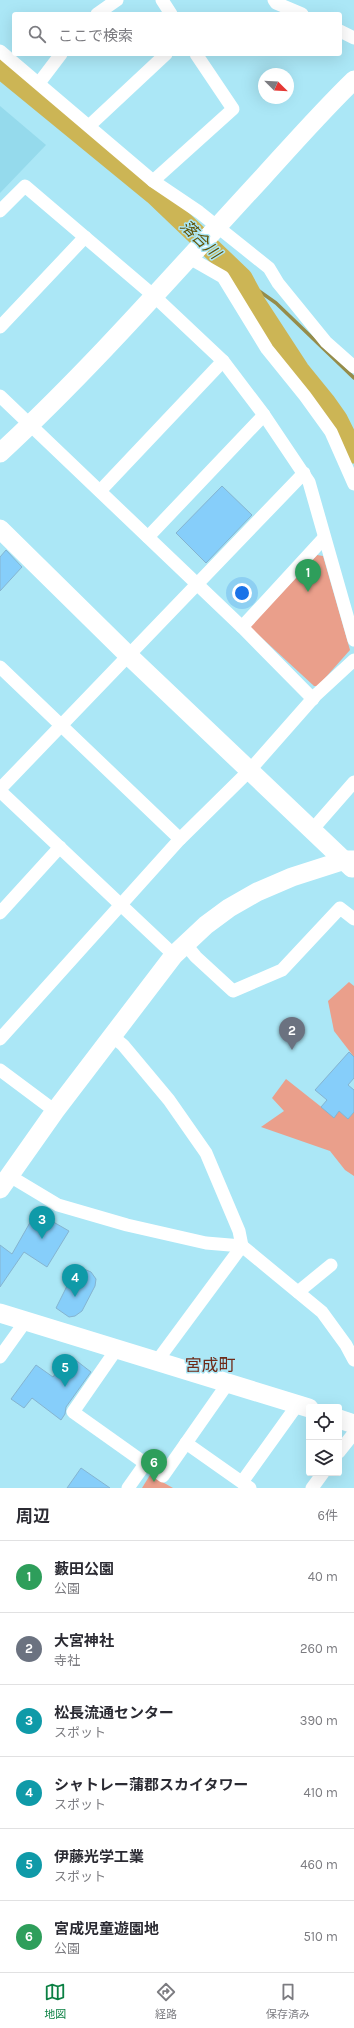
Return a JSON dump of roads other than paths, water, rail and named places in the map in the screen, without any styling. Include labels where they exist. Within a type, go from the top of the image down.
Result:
[{"type":"street","points":[[100,12],[117,0]]},
{"type":"street","points":[[162,0],[170,12]]},
{"type":"street","points":[[274,0],[276,3],[297,12]]},
{"type":"street","points":[[342,32],[354,38]]},
{"type":"street","points":[[0,51],[90,125],[153,181],[199,212],[269,268],[278,283],[326,342],[354,367]]},
{"type":"street","points":[[39,83],[59,56]]},
{"type":"street","points":[[90,125],[164,56]]},
{"type":"street","points":[[153,181],[233,109],[197,56]]},
{"type":"street","points":[[0,453],[30,426],[154,296],[188,257],[354,80]]},
{"type":"street","points":[[0,211],[25,186],[154,296],[223,361],[264,415],[309,482],[354,640]]},
{"type":"street","points":[[0,327],[85,237]]},
{"type":"street","points":[[188,257],[223,277],[267,349],[306,396],[331,432],[354,484]]},
{"type":"street","points":[[100,491],[223,361]]},
{"type":"street","points":[[0,396],[242,627],[313,698]]},
{"type":"street","points":[[148,537],[264,415]]},
{"type":"street","points":[[304,473],[0,790],[120,905],[180,950],[196,957],[233,990],[282,970],[340,908],[354,919]]},
{"type":"street","points":[[0,528],[128,655],[249,771],[312,830],[351,863]]},
{"type":"street","points":[[242,627],[324,538]]},
{"type":"street","points":[[0,1039],[180,839],[249,771],[313,698],[354,660]]},
{"type":"street","points":[[0,667],[180,839]]},
{"type":"street","points":[[312,830],[354,782]]},
{"type":"street","points":[[0,913],[60,847]]},
{"type":"street","points":[[351,863],[292,877],[257,892],[229,908],[206,925],[180,950],[112,1036],[55,1111],[4,1182],[58,1205],[127,1225],[206,1243],[242,1246],[322,1312],[346,1345],[354,1360]]},
{"type":"street","points":[[112,1036],[123,1045],[169,1100],[206,1153],[239,1231],[242,1246],[157,1361]]},
{"type":"street","points":[[0,1070],[55,1111]]},
{"type":"street","points":[[298,1292],[332,1265]]},
{"type":"street","points":[[0,1313],[24,1322],[304,1406],[246,1485],[186,1443]]},
{"type":"street","points":[[0,1357],[24,1322]]},
{"type":"street","points":[[116,1350],[74,1412],[163,1476],[228,1383]]},
{"type":"street","points":[[342,1420],[354,1424]]},
{"type":"street","points":[[342,1448],[354,1433]]},
{"type":"street","points":[[128,1488],[145,1464]]},
{"type":"street","points":[[312,1488],[321,1476]]},
{"type":"waterway","name":"落合川","points":[[0,68],[154,194],[242,278],[256,304],[299,370],[337,419],[354,453]]},
{"type":"waterway","points":[[245,281],[276,303],[354,378]]},
{"type":"place","name":"藪田公園","points":[[308,592]]},
{"type":"place","name":"大宮神社","points":[[292,1050]]},
{"type":"place","name":"松長流通センター","points":[[42,1239]]},
{"type":"place","name":"シャトレー蒲郡スカイタワー","points":[[75,1297]]},
{"type":"place","name":"伊藤光学工業","points":[[65,1387]]},
{"type":"place","name":"宮成児童遊園地","points":[[154,1482]]},
{"type":"district","name":"宮成町","points":[[210,1365]]}]
